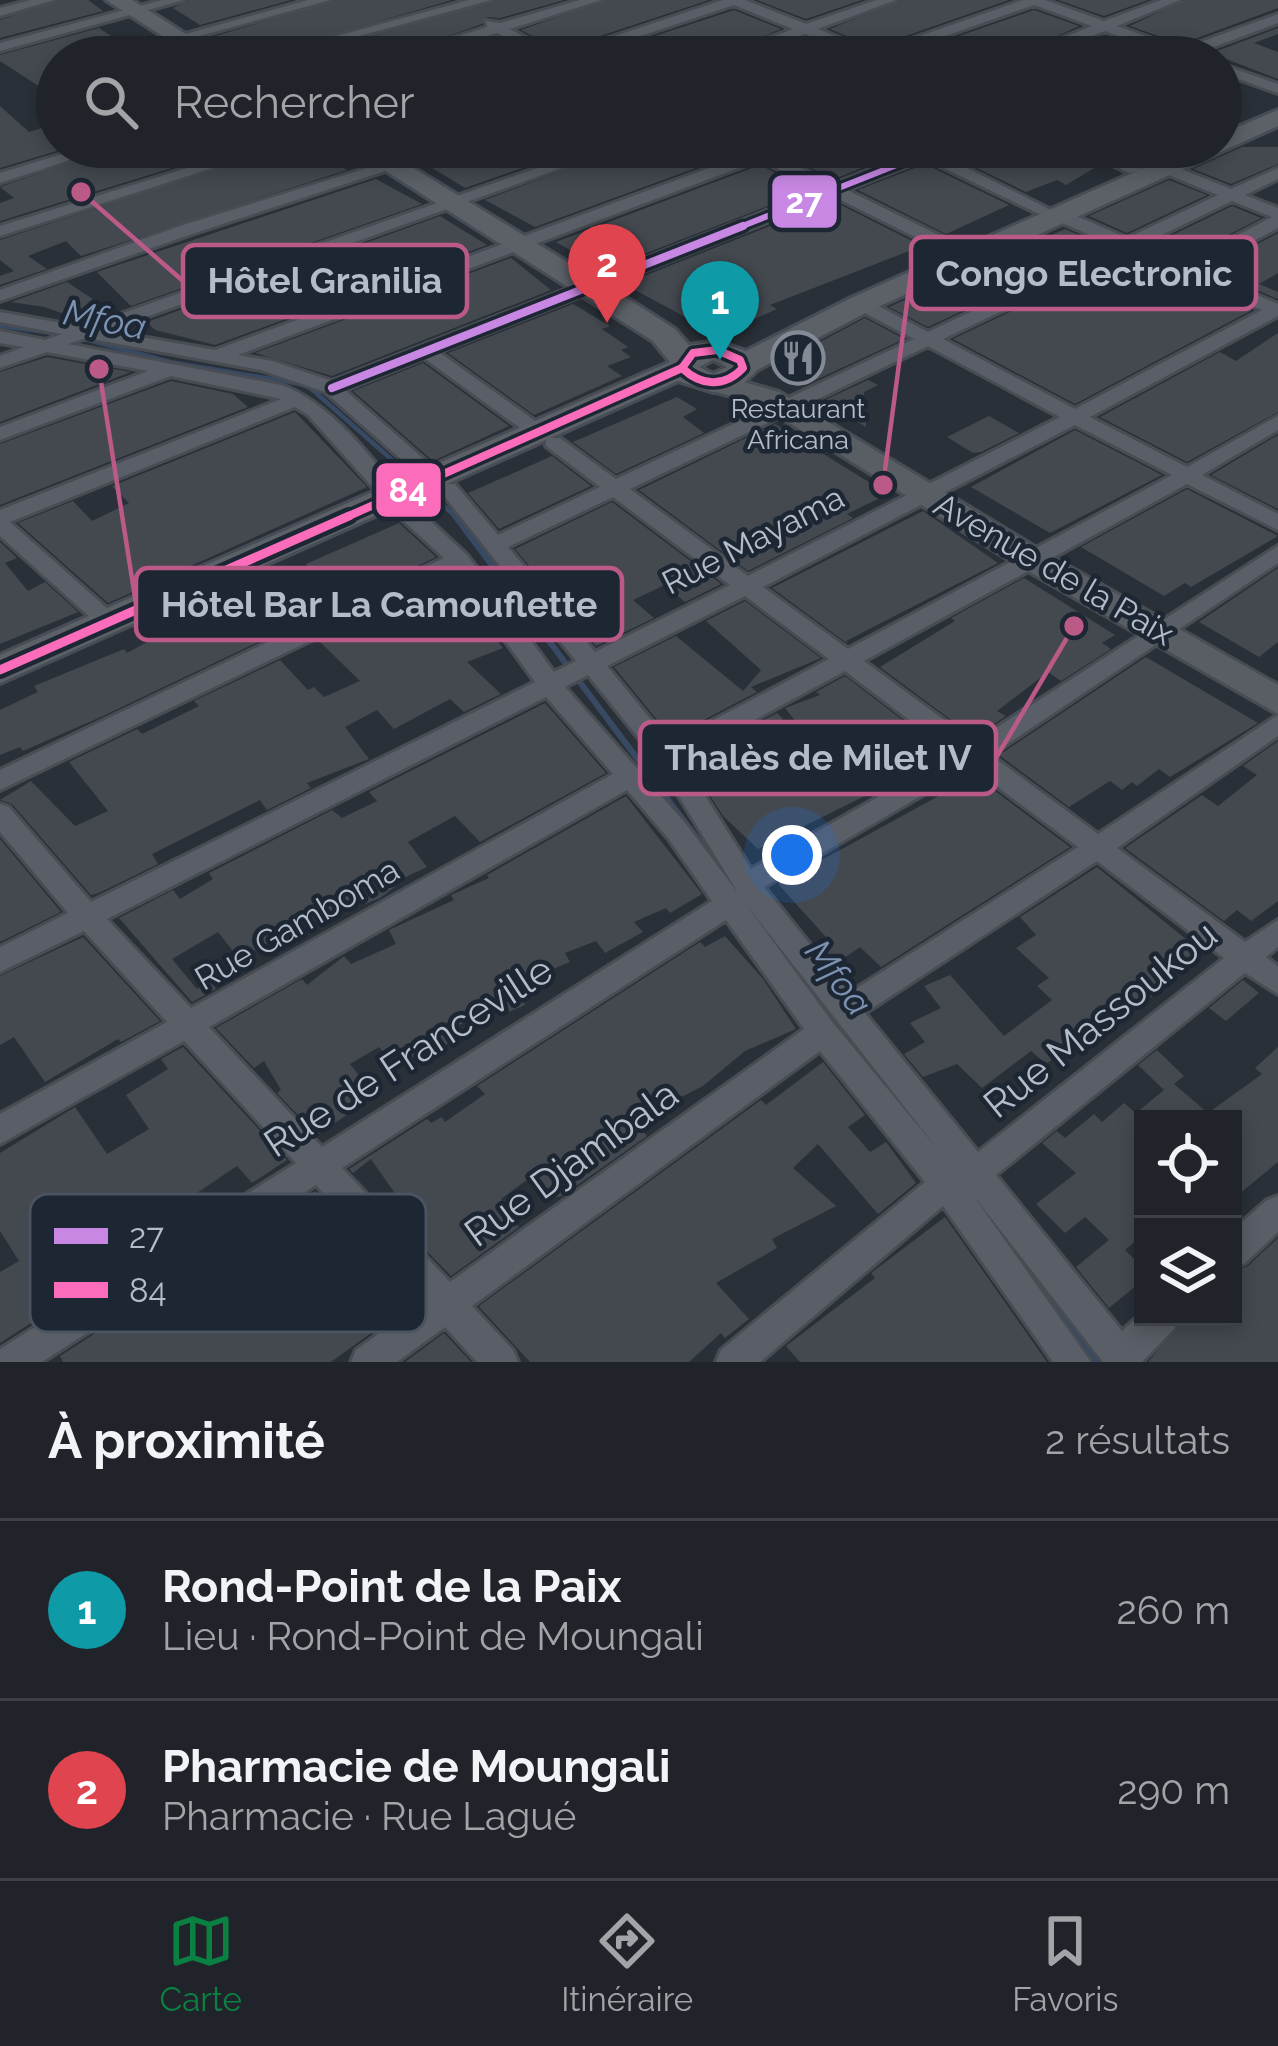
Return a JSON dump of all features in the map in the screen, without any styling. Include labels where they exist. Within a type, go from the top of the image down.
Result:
[{"type":"main road","points":[[127,5],[175,36]]},
{"type":"main road","points":[[1242,122],[1278,106]]},
{"type":"main road","points":[[1242,133],[1278,117]]},
{"type":"main road","points":[[397,168],[707,362]]},
{"type":"main road","points":[[707,362],[861,304],[1148,168]]},
{"type":"main road","points":[[0,670],[546,437],[664,394],[707,362],[955,250],[1052,213]]},
{"type":"main road","name":"Avenue de la Paix","points":[[707,362],[1033,560],[1278,701]]},
{"type":"main road","points":[[0,693],[418,494]]},
{"type":"street","points":[[0,12],[46,0]]},
{"type":"street","points":[[0,47],[127,5],[177,0]]},
{"type":"street","points":[[186,36],[323,0]]},
{"type":"street","points":[[339,36],[449,4],[484,0]]},
{"type":"street","points":[[472,36],[594,0]]},
{"type":"street","points":[[626,36],[735,0],[823,36]]},
{"type":"street","points":[[786,36],[889,0]]},
{"type":"street","points":[[933,36],[1035,0],[1131,36]]},
{"type":"street","points":[[1079,36],[1173,0]]},
{"type":"street","points":[[449,4],[514,36]]},
{"type":"street","points":[[1233,36],[1278,18]]},
{"type":"street","points":[[1242,76],[1278,89]]},
{"type":"street","points":[[0,178],[36,167]]},
{"type":"street","points":[[0,231],[203,168]]},
{"type":"street","points":[[0,296],[382,168]]},
{"type":"street","points":[[0,362],[551,168]]},
{"type":"street","points":[[217,356],[708,168]]},
{"type":"street","points":[[788,168],[955,250]]},
{"type":"street","points":[[332,388],[889,168]]},
{"type":"street","points":[[968,168],[1052,213],[1277,310]]},
{"type":"street","points":[[1153,168],[1278,218]]},
{"type":"street","points":[[497,544],[778,404],[1278,173]]},
{"type":"street","points":[[1183,271],[1278,218]]},
{"type":"street","points":[[861,304],[1278,524]]},
{"type":"street","name":"Rue Mayama","points":[[0,960],[928,495],[1277,310]]},
{"type":"street","points":[[0,317],[217,356],[295,373],[332,388],[418,494],[459,560],[550,686],[739,893],[960,1179],[1122,1359],[1153,1326]]},
{"type":"street","points":[[0,337],[174,368],[298,399],[418,494],[497,544],[667,756],[739,893]]},
{"type":"street","points":[[423,349],[749,584],[847,663],[1278,982]]},
{"type":"street","points":[[0,434],[174,368]]},
{"type":"street","points":[[110,623],[0,521],[298,399]]},
{"type":"street","points":[[667,756],[847,663],[1278,422]]},
{"type":"street","name":"Rue de Franceville","points":[[270,1194],[739,893],[974,754],[1278,553]]},
{"type":"street","points":[[0,781],[459,560]]},
{"type":"street","name":"Rue Djambala","points":[[426,1320],[834,1021],[1278,724]]},
{"type":"street","name":"Rue Gamboma","points":[[0,1130],[629,777]]},
{"type":"street","points":[[0,814],[87,916],[348,1194]]},
{"type":"street","name":"Rue Massoukou","points":[[733,1362],[1278,931]]},
{"type":"street","points":[[960,1179],[1073,1362]]},
{"type":"street","points":[[1242,1244],[1278,1211]]},
{"type":"street","points":[[426,1282],[501,1362]]},
{"type":"street","name":"Rue de Franceville","points":[[10,1362],[56,1332]]},
{"type":"street","name":"Rue Djambala","points":[[368,1362],[409,1332]]},
{"type":"building","points":[[58,0],[88,0],[103,11],[0,38],[0,20]]},
{"type":"building","points":[[188,0],[291,0],[200,25],[173,8]]},
{"type":"building","points":[[334,0],[452,0],[328,36],[216,36]]},
{"type":"building","points":[[495,0],[564,0],[500,18],[487,17],[482,24],[448,36],[372,36]]},
{"type":"building","points":[[605,0],[709,0],[600,36],[532,36],[521,30]]},
{"type":"building","points":[[757,0],[862,0],[806,19]]},
{"type":"building","points":[[900,0],[1009,0],[906,36],[847,36],[830,29]]},
{"type":"building","points":[[1058,0],[1148,0],[1104,16]]},
{"type":"building","points":[[1184,0],[1278,0],[1278,8],[1203,36],[1158,36],[1130,26]]},
{"type":"building","points":[[734,10],[781,29],[764,36],[655,36]]},
{"type":"building","points":[[1034,10],[1079,26],[1057,36],[959,36]]},
{"type":"building","points":[[99,28],[111,36],[70,36]]},
{"type":"building","points":[[1278,28],[1278,34],[1254,43],[1278,52],[1278,79],[1242,65],[1242,42]]},
{"type":"building","points":[[36,45],[36,84],[0,61],[0,55]]},
{"type":"building","points":[[0,106],[29,132],[36,130],[36,157],[0,168]]},
{"type":"building","points":[[1242,147],[1278,147],[1278,164],[1231,184],[1193,169],[1242,168]]},
{"type":"building","points":[[54,168],[172,168],[0,221],[0,203],[14,198],[0,187]]},
{"type":"building","points":[[219,168],[347,170],[81,256],[66,241],[28,256],[47,269],[0,285],[0,276],[14,271],[0,260],[0,240]]},
{"type":"building","points":[[432,168],[523,168],[465,188]]},
{"type":"building","points":[[569,168],[696,168],[535,227],[485,200]]},
{"type":"building","points":[[752,168],[766,168],[809,190],[623,262],[594,244],[575,253],[556,242]]},
{"type":"building","points":[[811,168],[862,168],[834,179]]},
{"type":"building","points":[[915,168],[933,168],[1009,205],[946,234],[858,190]]},
{"type":"building","points":[[977,168],[1094,168],[1066,185],[1057,180],[1026,192]]},
{"type":"building","points":[[376,179],[422,204],[131,306],[97,272]]},
{"type":"building","points":[[1169,180],[1207,195],[1127,233],[1089,216]]},
{"type":"building","points":[[833,201],[922,246],[770,305],[777,309],[739,326],[698,324],[624,284]]},
{"type":"building","points":[[1232,206],[1261,218],[1184,258],[1152,245]]},
{"type":"building","points":[[440,216],[487,245],[215,345],[155,330],[147,322]]},
{"type":"building","points":[[1065,229],[1102,245],[928,327],[889,307]]},
{"type":"building","points":[[1278,233],[1278,273],[1259,284],[1278,292],[1278,299],[1209,270]]},
{"type":"building","points":[[1127,256],[1252,310],[1075,404],[953,339]]},
{"type":"building","points":[[511,258],[551,290],[332,376],[255,353]]},
{"type":"building","points":[[67,282],[112,312],[85,321],[11,302]]},
{"type":"building","points":[[573,304],[610,326],[602,329],[628,347],[621,350],[631,357],[607,366],[622,376],[534,415],[448,353]]},
{"type":"building","points":[[865,318],[904,339],[805,385],[786,374],[801,367],[788,359]]},
{"type":"building","points":[[1278,333],[1278,412],[1187,462],[1100,417],[1220,352],[1236,361]]},
{"type":"building","points":[[47,357],[131,372],[0,422],[0,372]]},
{"type":"building","points":[[423,363],[509,426],[433,461],[353,391]]},
{"type":"building","points":[[868,380],[878,385],[864,392],[866,427],[823,401]]},
{"type":"building","points":[[171,381],[233,394],[248,407],[0,505],[0,444]]},
{"type":"building","points":[[677,397],[697,409],[683,417],[704,433],[616,474],[573,442]]},
{"type":"building","points":[[295,412],[367,487],[108,603],[18,523],[73,501],[92,521],[129,503],[112,486]]},
{"type":"building","points":[[989,416],[1019,433],[973,453],[947,437]]},
{"type":"building","points":[[775,424],[888,494],[847,514],[853,518],[748,571],[639,490]]},
{"type":"building","points":[[1075,430],[1162,475],[1050,533],[971,487]]},
{"type":"building","points":[[1278,435],[1278,509],[1211,475]]},
{"type":"building","points":[[552,456],[591,486],[499,529],[468,493]]},
{"type":"building","points":[[1187,489],[1278,536],[1191,587],[1185,583],[1164,596],[1081,547]]},
{"type":"building","points":[[612,502],[721,584],[685,602],[665,585],[633,600],[654,618],[596,646],[515,549]]},
{"type":"building","points":[[923,511],[998,563],[846,641],[848,644],[772,588]]},
{"type":"building","points":[[399,523],[436,557],[103,716],[23,751],[20,747],[0,755],[0,710],[38,692],[34,686],[124,649],[127,653],[209,608],[213,612],[313,571],[306,564]]},
{"type":"building","points":[[0,542],[17,558],[5,563],[28,591],[45,582],[78,612],[0,644]]},
{"type":"building","points":[[1278,568],[1278,642],[1259,657],[1199,622]]},
{"type":"building","points":[[1024,578],[1115,635],[1102,643],[1111,649],[1061,681],[1048,672],[997,711],[1006,716],[974,737],[880,667],[955,621],[951,618]]},
{"type":"building","points":[[448,579],[503,648],[467,662],[501,694],[464,712],[450,699],[394,729],[377,710],[345,727],[369,759],[307,783],[311,788],[267,810],[260,800],[152,854],[158,864],[91,895],[12,804],[0,800],[31,781],[75,826],[108,811],[69,762],[137,729],[142,734],[199,706],[194,701],[280,660],[308,690],[314,687],[324,697],[360,681],[319,641]]},
{"type":"building","points":[[745,601],[821,658],[751,687],[757,692],[671,737],[614,667],[676,636],[743,691],[761,670],[706,621]]},
{"type":"building","points":[[1146,657],[1258,723],[1170,777],[1159,769],[1137,786],[1132,782],[1122,790],[1110,781],[1069,807],[999,755]]},
{"type":"building","points":[[845,676],[940,749],[893,782],[758,849],[723,816],[707,791],[812,742],[785,708],[820,695],[816,692]]},
{"type":"building","points":[[545,703],[606,773],[480,842],[455,816],[408,842],[427,867],[393,883],[396,886],[380,898],[365,904],[361,899],[306,927],[303,923],[239,959],[218,932],[172,959],[197,989],[210,981],[216,989],[192,1002],[119,918],[173,890],[180,899],[213,879],[209,873],[332,810],[342,818],[377,801],[369,792]]},
{"type":"building","points":[[777,713],[783,719],[692,767],[688,761]]},
{"type":"building","points":[[1278,741],[1278,901],[1251,921],[1237,910],[1224,921],[1125,848],[1202,795],[1218,806],[1257,775],[1243,766]]},
{"type":"building","points":[[975,776],[1070,847],[881,967],[860,947],[834,965],[815,944],[826,937],[778,884]]},
{"type":"building","points":[[626,796],[702,894],[670,913],[666,908],[634,922],[643,932],[605,953],[596,941],[565,953],[570,962],[553,969],[550,963],[510,979],[525,1005],[506,1013],[501,1004],[451,1029],[458,1037],[417,1062],[406,1049],[389,1059],[379,1047],[350,1064],[375,1096],[317,1135],[277,1093],[281,1090],[264,1061],[254,1068],[216,1028],[302,979],[307,985],[344,956],[351,964],[396,944],[389,930],[454,900],[451,895],[489,878],[487,875]]},
{"type":"building","points":[[0,839],[61,912],[0,942]]},
{"type":"building","points":[[1097,867],[1203,953],[1157,983],[1164,989],[1140,1004],[1136,1001],[1123,1007],[1046,1064],[1031,1051],[982,1088],[957,1064],[923,1077],[904,1054],[925,1042],[910,1023],[941,1008],[924,986],[950,975],[1004,1036],[1052,1000],[1037,986],[1049,978],[1016,948],[1036,935],[1020,917]]},
{"type":"building","points":[[725,936],[763,979],[796,1029],[745,1051],[703,1086],[657,1109],[663,1115],[642,1130],[647,1136],[562,1196],[553,1198],[535,1174],[501,1199],[519,1227],[451,1276],[426,1250],[426,1194],[395,1194],[371,1159],[353,1173],[349,1169],[427,1119],[431,1123],[442,1117],[445,1122],[485,1094],[477,1086],[700,942],[705,947]]},
{"type":"building","points":[[83,937],[160,1021],[121,1042],[118,1039],[45,1082],[14,1037],[0,1045],[0,976]]},
{"type":"building","points":[[1243,980],[1259,993],[1226,1021],[1209,1008]]},
{"type":"building","points":[[183,1047],[287,1160],[252,1183],[237,1166],[195,1194],[30,1194],[30,1324],[0,1343],[0,1272],[19,1261],[0,1231],[0,1153],[75,1107],[107,1154],[149,1129],[126,1095],[168,1069],[161,1059]]},
{"type":"building","points":[[1278,1047],[1278,1162],[1242,1192],[1242,1110],[1212,1110],[1262,1074],[1255,1068]]},
{"type":"building","points":[[1157,1050],[1184,1076],[1174,1084],[1204,1110],[1140,1110],[1164,1090],[1138,1065]]},
{"type":"building","points":[[823,1062],[865,1115],[848,1127],[870,1152],[886,1142],[916,1183],[878,1214],[818,1144],[793,1168],[836,1206],[772,1239],[777,1248],[716,1283],[749,1319],[725,1338],[721,1333],[689,1362],[530,1362],[479,1306],[761,1100],[766,1105]]},
{"type":"building","points":[[1124,1103],[1134,1111],[1134,1242],[1125,1250],[1134,1259],[1134,1287],[1109,1308],[1076,1267],[1109,1240],[1085,1217],[1065,1233],[1036,1204],[1076,1173],[1042,1143],[1057,1131],[1065,1138],[1094,1114],[1102,1122]]},
{"type":"building","points":[[945,1217],[1047,1362],[800,1362],[786,1346]]},
{"type":"building","points":[[1278,1238],[1278,1362],[1148,1362],[1178,1326],[1242,1326],[1242,1268]]},
{"type":"building","points":[[97,1332],[372,1332],[331,1362],[63,1362],[60,1356]]},
{"type":"building","points":[[444,1333],[471,1362],[405,1362]]},
{"type":"waterway","name":"Mfoa","points":[[0,326],[68,335]]},
{"type":"waterway","name":"Mfoa","points":[[81,338],[170,362],[307,385],[416,481]]},
{"type":"waterway","name":"Mfoa","points":[[426,489],[455,517]]},
{"type":"waterway","name":"Mfoa","points":[[455,517],[736,890]]},
{"type":"waterway","name":"Mfoa","points":[[734,887],[741,896]]},
{"type":"waterway","name":"Mfoa","points":[[778,945],[890,1092]]},
{"type":"waterway","name":"Mfoa","points":[[1032,1279],[1096,1362]]},
{"type":"transit line","name":"27","points":[[332,388],[889,168]]},
{"type":"transit line","name":"84","points":[[0,670],[633,391],[682,368],[693,353],[717,350],[740,360],[743,368],[730,380],[713,383],[696,379],[682,368]]},
{"type":"place","name":"Hôtel Granilia","points":[[81,192]]},
{"type":"place","name":"Pharmacie de Moungali","points":[[607,323]]},
{"type":"place","name":"Restaurant Africana","points":[[798,358]]},
{"type":"place","name":"Rond-Point de la Paix","points":[[720,360]]},
{"type":"place","name":"Hôtel Bar La Camouflette","points":[[99,369]]},
{"type":"place","name":"Congo Electronic","points":[[883,485]]},
{"type":"place","name":"Thalès de Milet IV","points":[[1074,626]]}]
